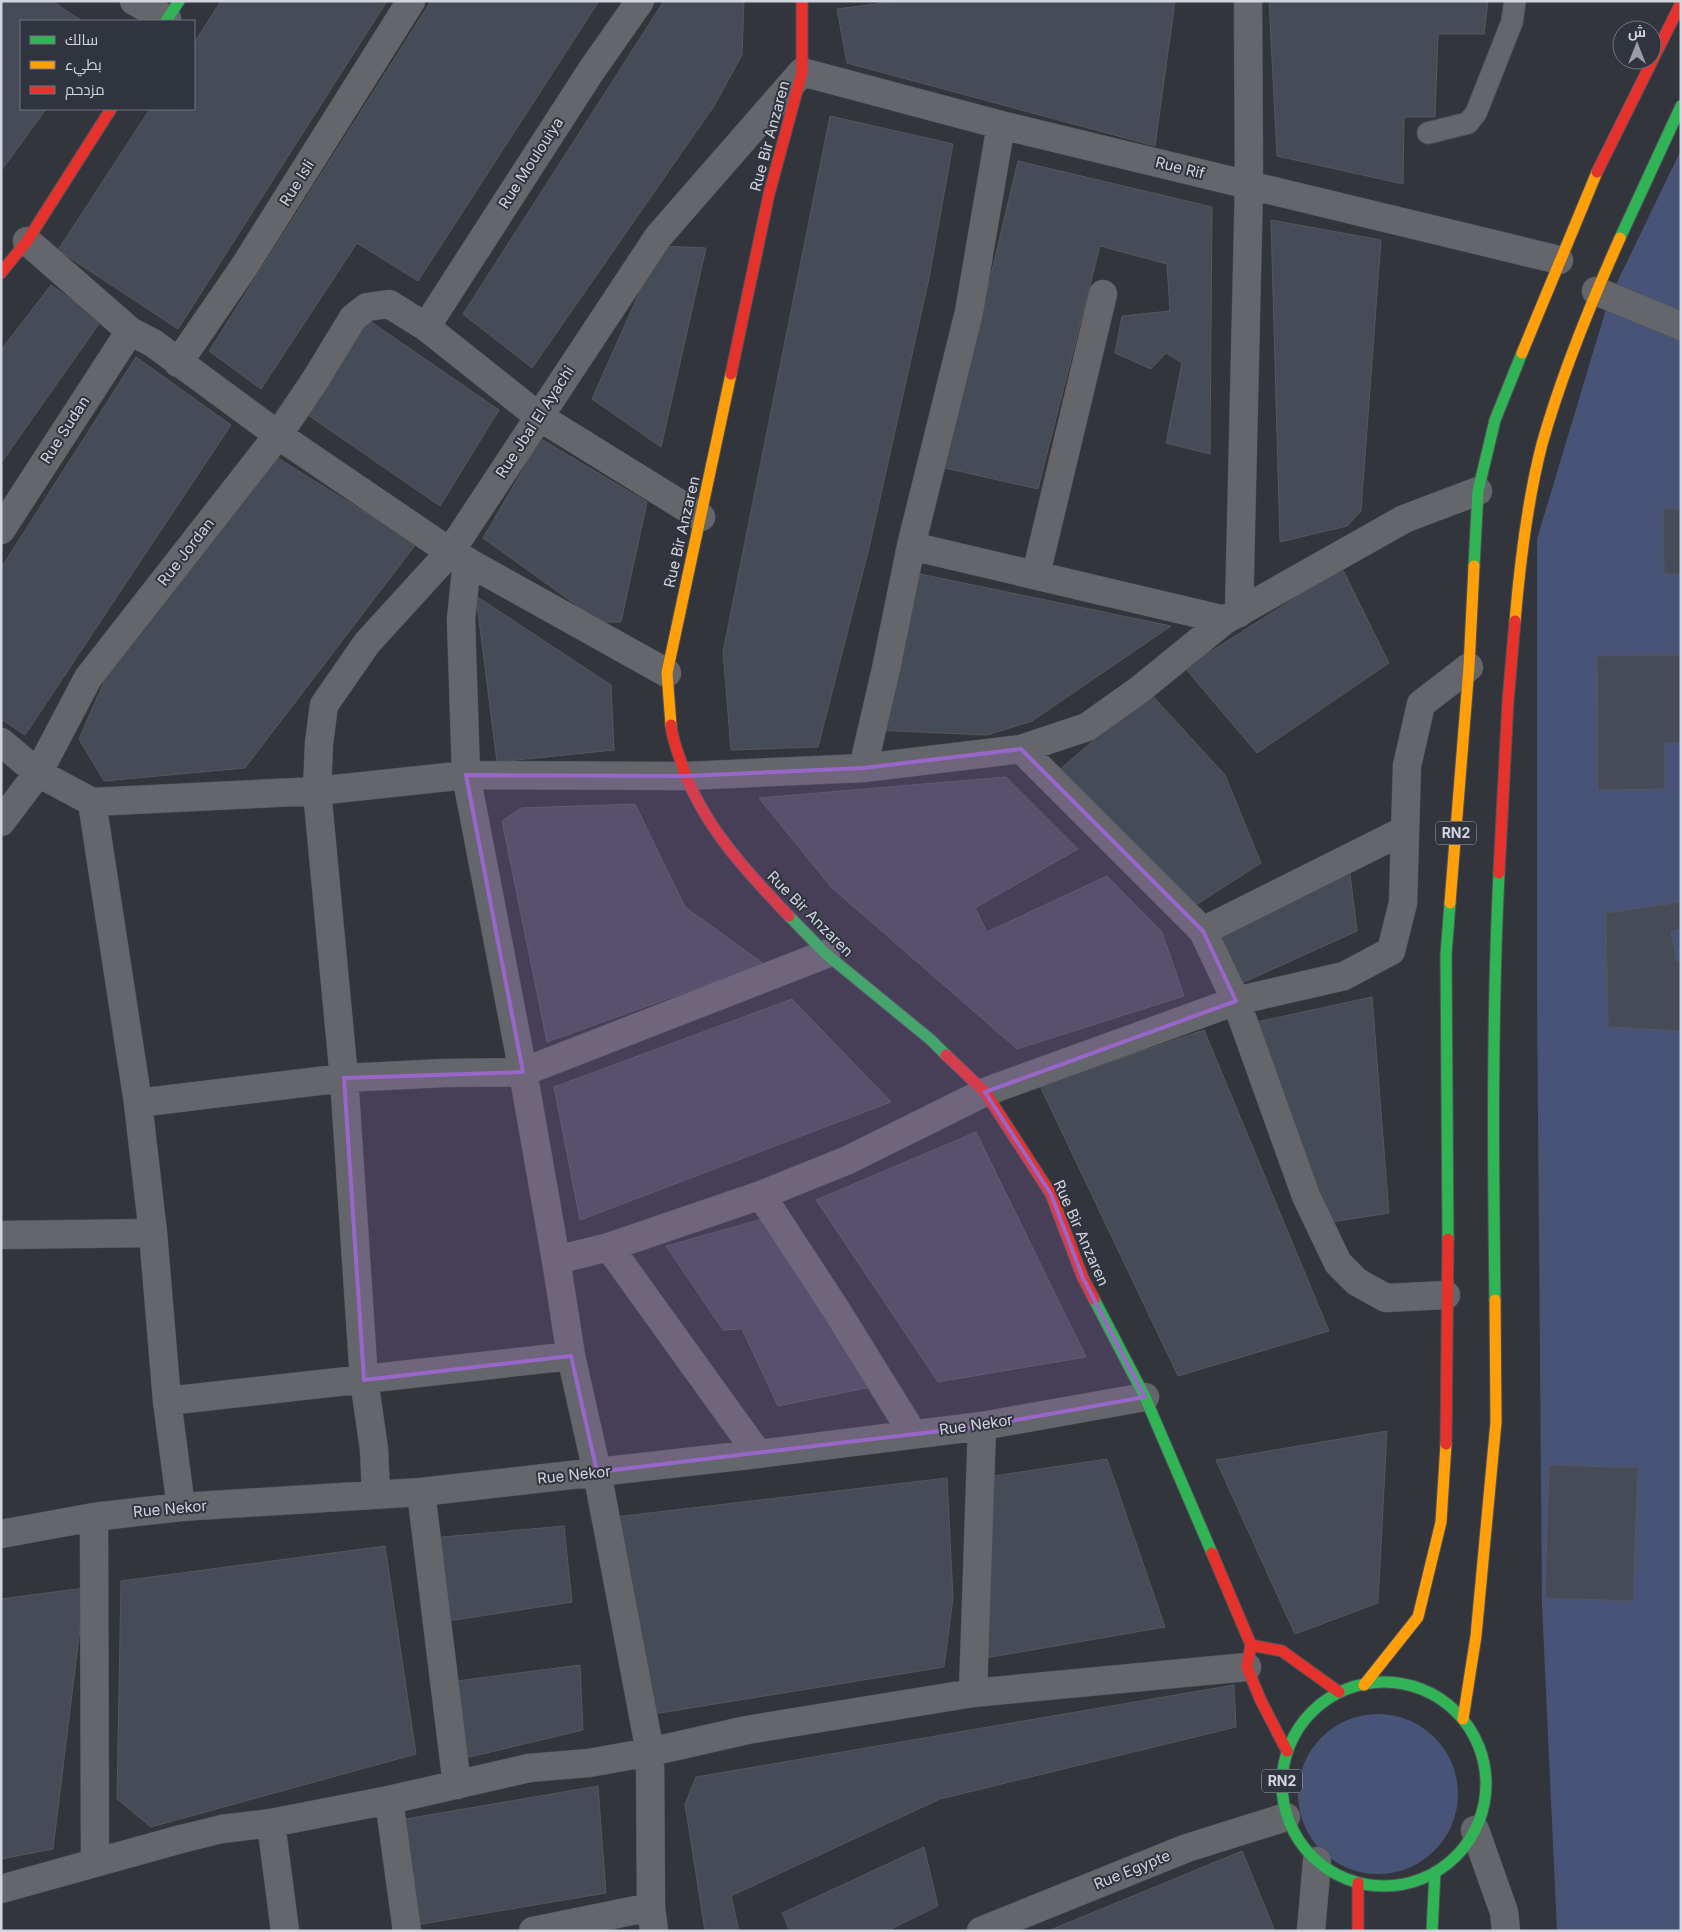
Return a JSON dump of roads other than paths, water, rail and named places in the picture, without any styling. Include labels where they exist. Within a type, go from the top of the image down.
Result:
[{"type":"main road","name":"Rue Bir Anzaren","points":[[802,1],[802,72],[769,194],[702,516],[682,593],[667,673],[672,734],[685,776],[704,814],[744,869],[826,954],[932,1040],[985,1092],[1050,1194],[1083,1278],[1145,1397],[1249,1656],[1261,1701],[1287,1751]]},
{"type":"main road","name":"RN2","points":[[1364,1684],[1418,1617],[1441,1522],[1446,1460],[1448,1227],[1446,955],[1469,667],[1478,492],[1495,420],[1559,260],[1599,167],[1681,3]]},
{"type":"main road","points":[[1463,1720],[1476,1636],[1496,1422],[1493,1128],[1496,940],[1508,701],[1522,544],[1542,445],[1570,360],[1596,290],[1681,106]]},
{"type":"main road","points":[[1,273],[27,241],[109,110]]},
{"type":"main road","points":[[1249,1656],[1282,1651],[1339,1692]]},
{"type":"main road","name":"RN2","points":[[1392,1683],[1418,1688],[1443,1701],[1463,1720],[1478,1744],[1486,1773],[1484,1802],[1475,1830],[1458,1854],[1435,1872],[1411,1883],[1384,1886],[1358,1883],[1336,1874],[1317,1861],[1299,1841],[1286,1817],[1282,1795],[1282,1773],[1287,1751],[1296,1733],[1307,1717],[1322,1703],[1339,1692],[1364,1684],[1392,1683]]},
{"type":"main road","points":[[1432,1931],[1435,1872]]},
{"type":"main road","points":[[1358,1883],[1358,1931]]},
{"type":"street","points":[[134,1],[170,14]]},
{"type":"street","name":"Rue Isli","points":[[178,363],[244,268],[411,1]]},
{"type":"street","name":"Rue Moulouiya","points":[[426,328],[590,71],[640,1]]},
{"type":"street","points":[[1232,616],[1249,185],[1248,1]]},
{"type":"street","name":"Rue Rif","points":[[802,72],[1001,124],[1559,260]]},
{"type":"street","name":"Rue Jbal El Ayachi","points":[[376,1494],[374,1449],[364,1380],[344,1078],[317,791],[319,743],[324,705],[367,643],[458,557],[538,416],[658,236],[802,72]]},
{"type":"street","points":[[863,768],[912,546],[969,312],[1001,124]]},
{"type":"street","points":[[27,241],[130,331],[153,343],[278,436],[458,557],[667,673]]},
{"type":"street","points":[[1596,290],[1681,326]]},
{"type":"street","points":[[1036,574],[1103,294]]},
{"type":"street","name":"Rue Jordan","points":[[1,822],[38,773],[88,678],[278,436],[353,318],[367,307],[389,304],[426,328]]},
{"type":"street","points":[[426,328],[538,416],[702,516]]},
{"type":"street","name":"Rue Sudan","points":[[1,530],[130,331]]},
{"type":"street","points":[[1,742],[38,773],[92,802],[317,791],[466,775],[685,776],[863,768],[1021,749],[1087,727],[1139,690],[1232,616],[1404,519],[1478,492]]},
{"type":"street","points":[[912,546],[1232,616]]},
{"type":"street","points":[[458,557],[466,775],[523,1072],[571,1356],[596,1472],[650,1752],[653,1919],[533,1931]]},
{"type":"street","points":[[556,1260],[609,1247],[761,1195],[848,1160],[985,1092],[1236,1001],[1344,976],[1391,951],[1403,903],[1407,766],[1421,704],[1469,667]]},
{"type":"street","points":[[1021,749],[1203,931],[1236,1001],[1306,1196],[1338,1263],[1357,1282],[1386,1298],[1446,1295]]},
{"type":"street","points":[[92,802],[138,1103],[153,1233],[167,1401],[182,1507]]},
{"type":"street","points":[[1203,931],[1405,830]]},
{"type":"street","points":[[138,1103],[344,1078],[444,1073],[523,1072],[826,954]]},
{"type":"street","points":[[761,1195],[835,1308],[912,1434]]},
{"type":"street","points":[[1,1235],[153,1233]]},
{"type":"street","points":[[609,1247],[758,1454]]},
{"type":"street","points":[[167,1401],[571,1356]]},
{"type":"street","name":"Rue Nekor","points":[[1,1534],[94,1516],[182,1507],[421,1492],[758,1454],[982,1426],[1145,1397]]},
{"type":"street","points":[[973,1693],[982,1426]]},
{"type":"street","points":[[421,1492],[458,1785]]},
{"type":"street","points":[[94,1516],[95,1862]]},
{"type":"street","points":[[1,1889],[206,1833],[271,1823],[389,1800],[529,1768],[590,1763],[650,1752],[747,1730],[973,1693],[1249,1656]]},
{"type":"street","points":[[389,1800],[407,1931]]},
{"type":"street","name":"Rue Egypte","points":[[981,1931],[1187,1848],[1286,1817]]},
{"type":"street","points":[[271,1823],[285,1931]]},
{"type":"street","points":[[1475,1830],[1504,1912],[1506,1931]]},
{"type":"street","points":[[1311,1931],[1317,1861]]},
{"type":"lane","points":[[1428,133],[1468,123],[1476,113],[1512,22],[1515,1]]}]
